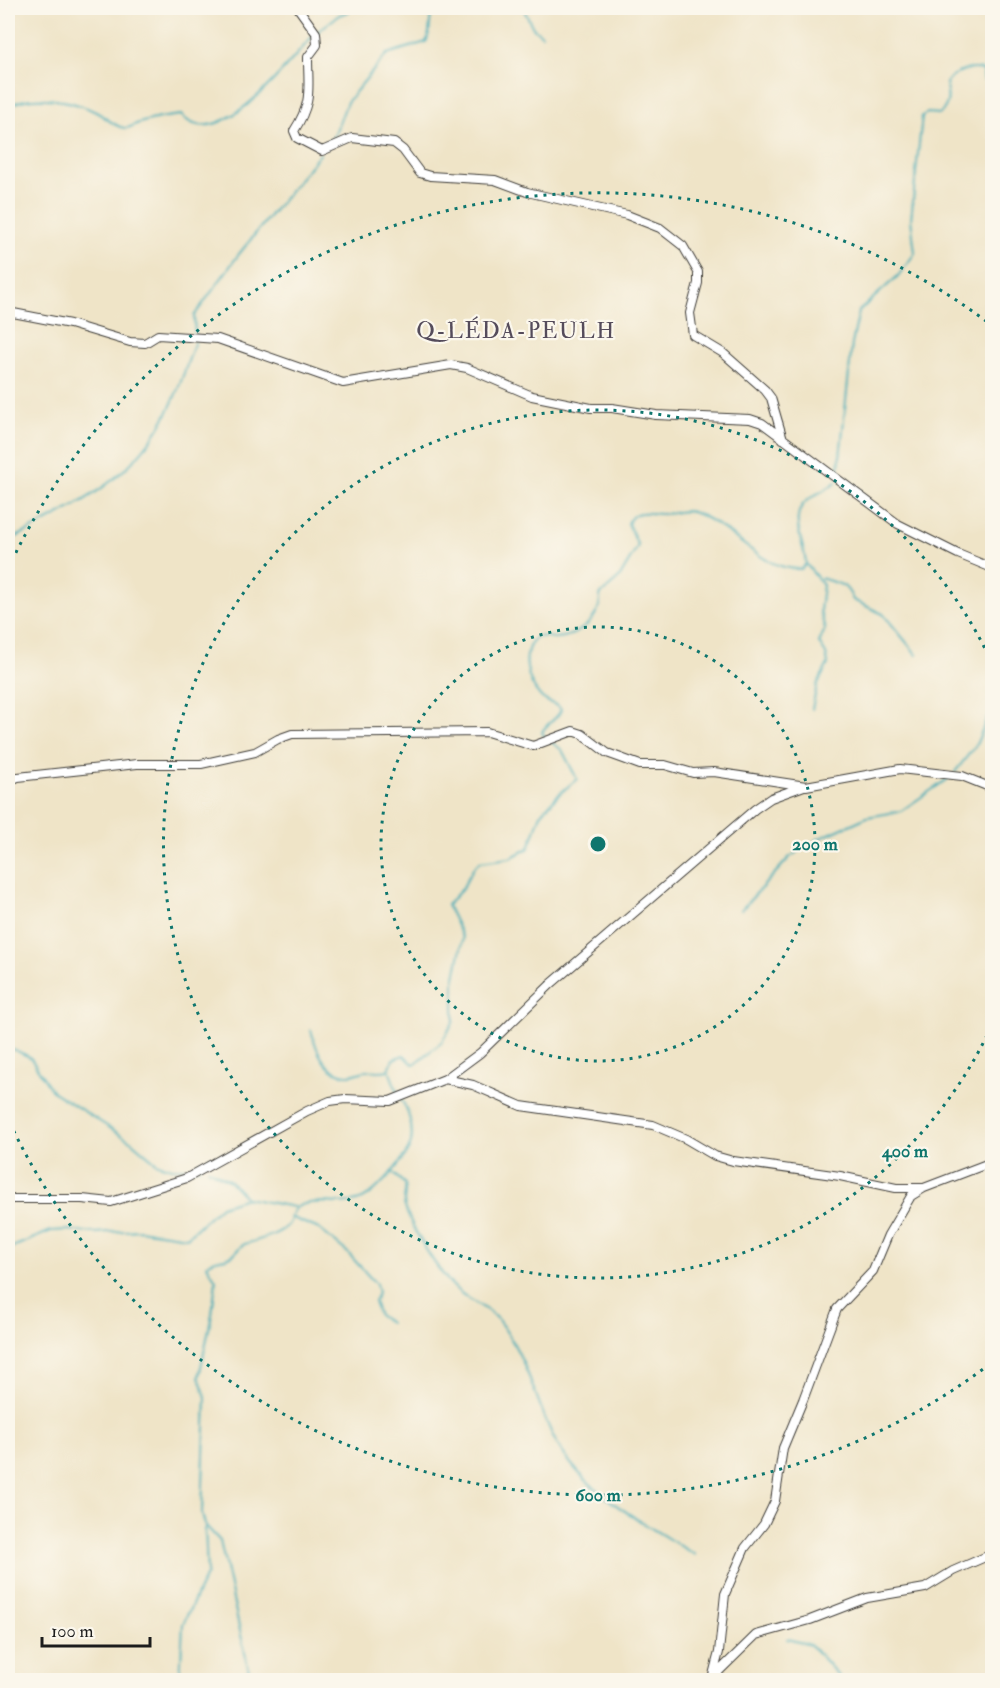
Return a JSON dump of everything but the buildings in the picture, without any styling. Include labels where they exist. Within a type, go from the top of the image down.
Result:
[{"type":"street","points":[[298,8],[316,33],[316,45],[308,57],[311,93],[307,111],[294,131],[297,138],[322,151],[351,138],[394,143],[403,150],[420,173],[430,176],[495,180],[527,192],[627,215],[660,228],[683,246],[698,272],[690,313],[693,335],[723,353],[765,390],[771,398],[784,440]]},
{"type":"street","points":[[8,312],[70,324],[130,342],[145,342],[158,335],[218,339],[343,383],[451,365],[467,368],[532,396],[591,408],[612,408],[656,415],[750,419],[762,423],[898,524],[958,554],[993,568]]},
{"type":"street","points":[[8,781],[18,777],[137,764],[201,764],[255,753],[278,739],[292,734],[487,732],[533,746],[573,731],[582,734],[607,753],[640,765],[665,765],[693,774],[714,772],[806,786]]},
{"type":"street","points":[[8,1199],[82,1199],[111,1202],[187,1178],[307,1111],[330,1101],[345,1099],[390,1101],[445,1079],[480,1053],[551,984],[755,808],[771,798],[806,786],[900,769],[962,776],[993,788]]},
{"type":"street","points":[[445,1079],[473,1084],[521,1106],[653,1125],[686,1139],[715,1156],[733,1161],[828,1174],[896,1188],[924,1188]]},
{"type":"street","points":[[711,1678],[719,1652],[725,1594],[745,1548],[764,1524],[775,1502],[783,1448],[804,1400],[832,1318],[837,1309],[873,1271],[905,1203],[924,1188],[993,1162]]},
{"type":"street","points":[[711,1678],[756,1635],[800,1624],[867,1598],[925,1588],[953,1570],[993,1554]]},
{"type":"waterway","points":[[317,32],[339,15],[358,8]]},
{"type":"waterway","points":[[325,147],[334,136],[347,102],[387,54],[426,42],[433,8]]},
{"type":"waterway","points":[[467,8],[468,12]]},
{"type":"waterway","points":[[523,8],[533,28],[542,35]]},
{"type":"waterway","points":[[8,107],[28,100],[65,102],[89,109],[123,128],[181,115],[197,125],[214,124],[233,115],[253,100],[313,36]]},
{"type":"waterway","points":[[838,476],[852,344],[859,311],[898,276],[915,253],[911,219],[922,116],[927,113],[940,114],[948,100],[946,83],[958,73],[972,69],[983,70],[984,80],[992,79]]},
{"type":"waterway","points":[[195,335],[194,316],[239,254],[320,154]]},
{"type":"waterway","points":[[8,541],[89,497],[108,484],[141,452],[168,412],[195,341]]},
{"type":"waterway","points":[[545,738],[542,732],[561,709],[543,699],[532,683],[527,667],[528,650],[536,637],[564,637],[580,630],[593,618],[600,603],[600,595],[619,578],[638,546],[628,523],[634,516],[641,513],[692,512],[719,526],[771,562],[801,569],[806,564],[798,530],[799,513],[809,499],[836,482]]},
{"type":"waterway","points":[[806,564],[823,585],[820,611],[825,629],[819,643],[826,654],[828,664],[817,685],[812,709]]},
{"type":"waterway","points":[[821,578],[841,584],[853,600],[883,614],[917,655]]},
{"type":"waterway","points":[[955,772],[976,745],[992,707]]},
{"type":"waterway","points":[[398,1094],[389,1070],[393,1059],[404,1055],[413,1064],[416,1063],[441,1043],[454,1021],[454,982],[463,938],[447,905],[462,889],[474,867],[480,862],[510,858],[529,848],[541,814],[577,779],[562,750],[550,741]]},
{"type":"waterway","points":[[741,910],[790,857],[818,839],[867,817],[901,811],[949,778]]},
{"type":"waterway","points":[[311,1030],[322,1059],[332,1070],[349,1075],[365,1071],[388,1070]]},
{"type":"waterway","points":[[8,1047],[30,1057],[52,1091],[132,1142],[158,1164],[172,1168],[200,1168]]},
{"type":"waterway","points":[[251,1680],[220,1541],[205,1525],[202,1513],[206,1397],[199,1377],[212,1314],[216,1280],[207,1265],[231,1256],[243,1245],[283,1229],[289,1224],[295,1209],[301,1205],[316,1202],[353,1202],[366,1197],[381,1184],[409,1148],[412,1131],[410,1119],[401,1099]]},
{"type":"waterway","points":[[208,1169],[230,1181],[246,1198]]},
{"type":"waterway","points":[[391,1172],[405,1184],[404,1204],[408,1216],[441,1272],[461,1293],[493,1315],[512,1340],[551,1432],[563,1453],[595,1488],[614,1503],[695,1555]]},
{"type":"waterway","points":[[8,1249],[51,1231],[95,1233],[139,1230],[187,1237],[221,1206],[246,1198],[294,1207]]},
{"type":"waterway","points":[[290,1217],[319,1229],[347,1252],[376,1284],[378,1293],[374,1302],[379,1316],[390,1323]]},
{"type":"waterway","points":[[180,1680],[183,1624],[207,1573],[205,1525]]},
{"type":"waterway","points":[[787,1639],[811,1645],[842,1680]]},
{"type":"district","name":"Q-LÉDA-PEULH","points":[[516,330]]}]
